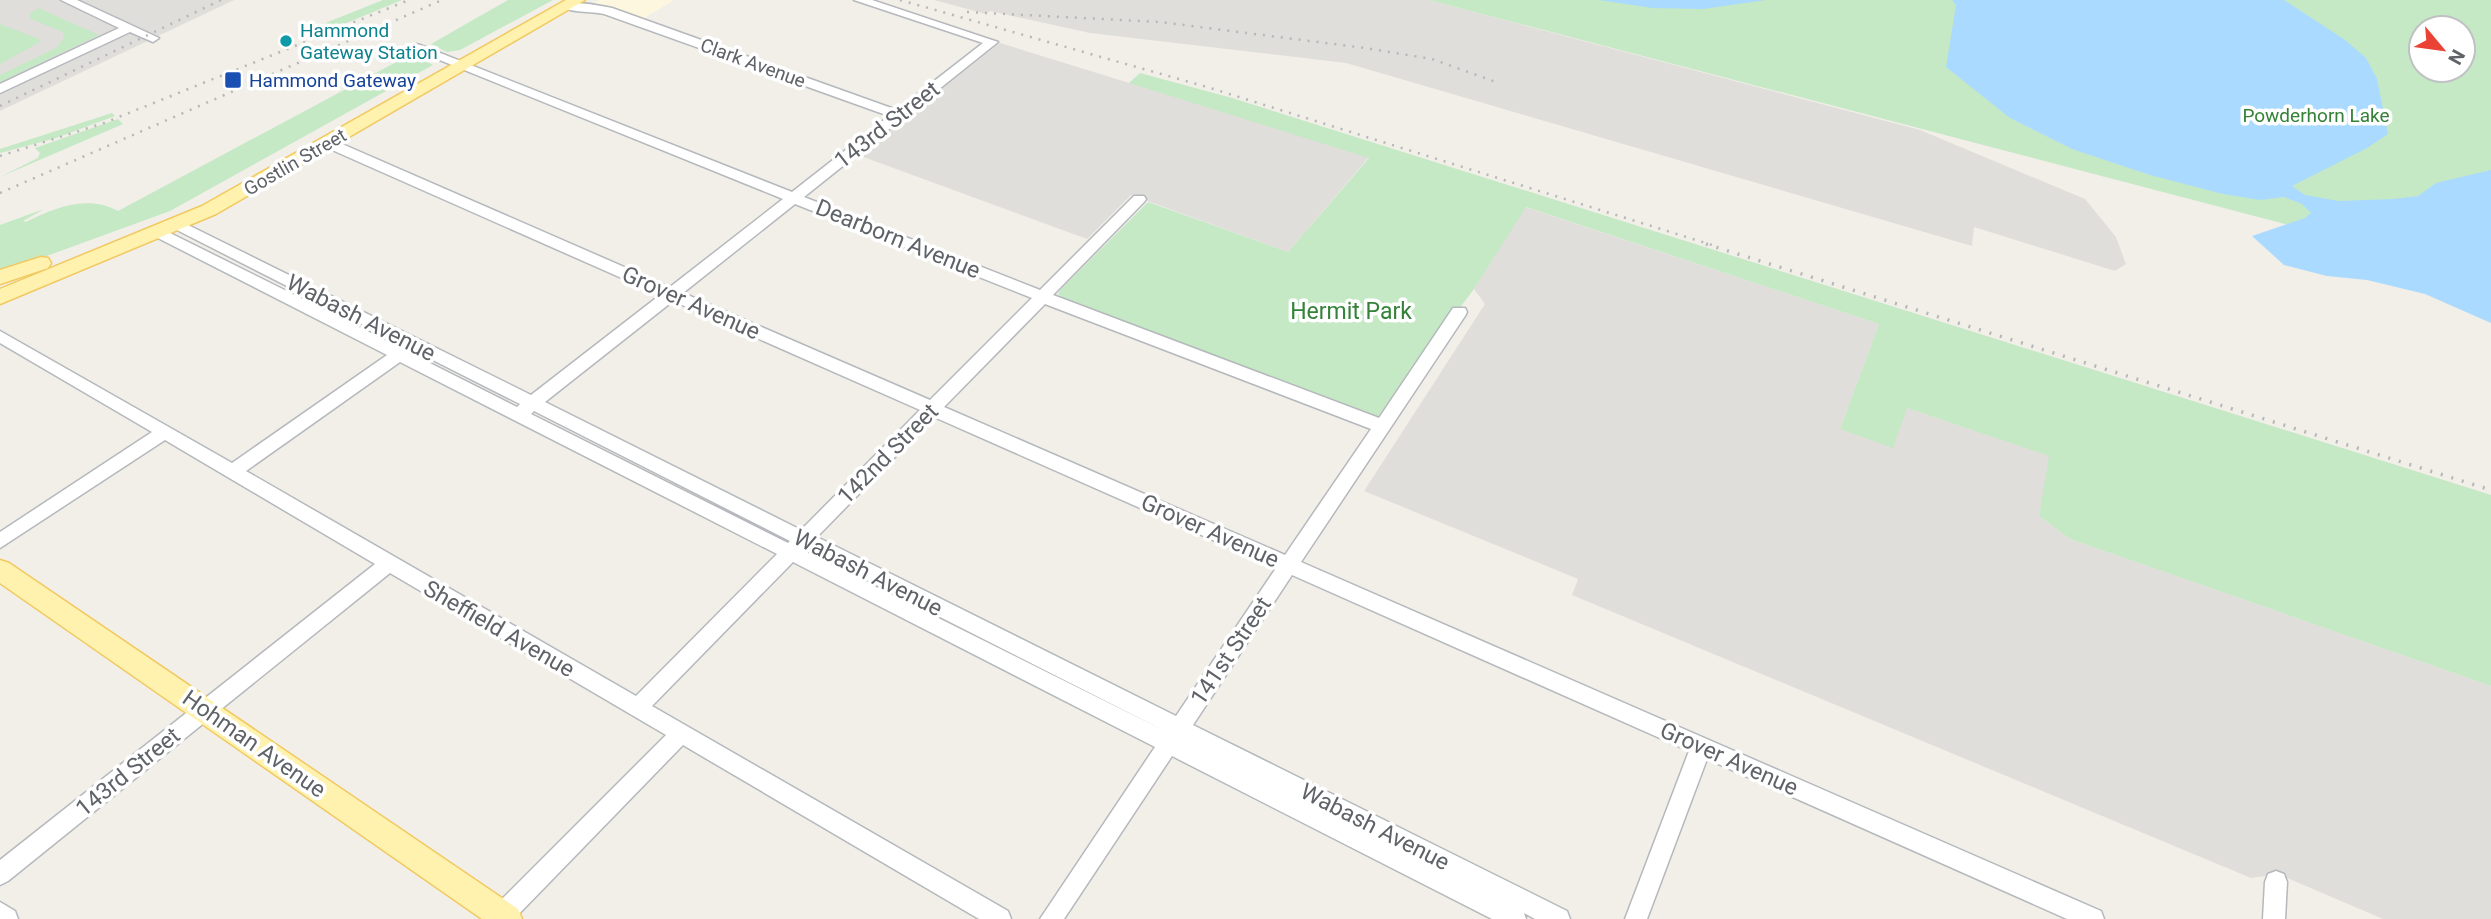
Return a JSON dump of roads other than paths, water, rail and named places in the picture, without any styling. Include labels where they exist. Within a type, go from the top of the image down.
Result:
[{"type":"main road","name":"Gostlin Street","points":[[0,282],[26,274],[67,254],[138,230],[203,201],[568,2]]},
{"type":"main road","name":"Gostlin Street","points":[[0,297],[56,272],[178,225],[328,143],[455,64]]},
{"type":"main road","points":[[0,276],[67,254]]},
{"type":"main road","name":"Hohman Avenue","points":[[0,570],[503,918]]},
{"type":"street","points":[[67,0],[153,38]]},
{"type":"street","name":"Clark Avenue","points":[[592,0],[608,11]]},
{"type":"street","name":"143rd Street","points":[[525,409],[992,42],[860,0]]},
{"type":"street","name":"Clark Avenue","points":[[568,2],[608,11],[899,115]]},
{"type":"street","points":[[0,89],[129,28]]},
{"type":"street","name":"Dearborn Avenue","points":[[416,48],[1043,297],[1382,426]]},
{"type":"street","name":"Grover Avenue","points":[[328,143],[2093,919]]},
{"type":"street","name":"142nd Street","points":[[637,708],[1139,199]]},
{"type":"street","name":"Wabash Avenue","points":[[178,225],[406,350]]},
{"type":"street","name":"Wabash Avenue","points":[[159,233],[406,350],[1174,736],[1559,919]]},
{"type":"street","name":"141st Street","points":[[1051,919],[1459,312]]},
{"type":"street","name":"Sheffield Avenue","points":[[0,329],[4,331],[0,336],[1000,919]]},
{"type":"street","points":[[232,472],[406,350]]},
{"type":"street","points":[[0,541],[165,432]]},
{"type":"street","name":"143rd Street","points":[[0,874],[388,564]]},
{"type":"street","points":[[503,918],[680,734]]},
{"type":"street","name":"Wabash Avenue","points":[[1174,736],[1515,919]]},
{"type":"street","points":[[1636,919],[1701,747]]},
{"type":"street","points":[[2274,919],[2276,882]]},
{"type":"street","points":[[0,914],[7,919]]},
{"type":"water","points":[[1599,0],[1766,0],[1703,9],[1652,8]]},
{"type":"water","name":"Powderhorn Lake","points":[[1952,0],[2284,0],[2345,40],[2366,58],[2377,79],[2388,134],[2367,148],[2292,186],[2305,195],[2338,201],[2394,199],[2418,196],[2436,183],[2491,170],[2491,323],[2425,294],[2367,280],[2327,276],[2284,265],[2252,236],[2305,218],[2311,213],[2302,204],[2284,197],[2260,200],[2223,194],[2150,175],[2072,149],[2010,118],[1946,67],[1956,5]]},
{"type":"railway","points":[[0,106],[221,0]]},
{"type":"railway","points":[[0,156],[104,123],[409,0]]},
{"type":"railway","points":[[0,193],[442,0]]},
{"type":"railway","points":[[900,0],[1207,87],[1712,245]]},
{"type":"railway","points":[[967,12],[1160,22],[1365,48],[1432,59],[1496,82]]},
{"type":"railway","points":[[1706,244],[2491,490]]},
{"type":"place","name":"Hammond Gateway Station","points":[[286,41]]},
{"type":"place","name":"Hammond Gateway","points":[[233,80]]},
{"type":"park label","name":"Hermit Park","points":[[1351,311]]}]
